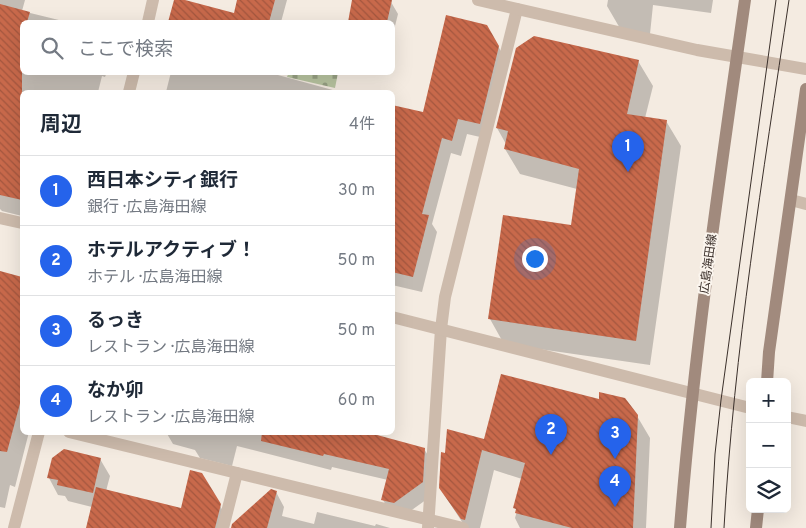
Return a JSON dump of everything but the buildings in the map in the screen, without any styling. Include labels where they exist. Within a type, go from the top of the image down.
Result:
[{"type":"main road","name":"広島海田線","points":[[680,528],[692,394],[745,0]]},
{"type":"main road","points":[[767,378],[769,352],[806,89]]},
{"type":"main road","points":[[756,528],[758,513]]},
{"type":"street","points":[[149,20],[154,0]]},
{"type":"street","points":[[478,0],[697,50],[806,69]]},
{"type":"street","points":[[428,524],[440,329],[445,297],[517,9]]},
{"type":"street","points":[[130,90],[133,75]]},
{"type":"street","points":[[791,200],[806,204]]},
{"type":"street","points":[[0,218],[20,223]]},
{"type":"street","points":[[395,318],[746,407]]},
{"type":"street","points":[[791,418],[806,421]]},
{"type":"street","points":[[14,528],[38,435]]},
{"type":"street","points":[[81,435],[237,473],[428,524],[463,528]]},
{"type":"street","points":[[223,528],[237,473]]},
{"type":"green space","points":[[288,75],[338,75],[335,88],[287,77]]},
{"type":"tram line","points":[[711,528],[715,454],[721,400],[776,0]]},
{"type":"tram line","points":[[724,528],[735,395],[750,263],[789,0]]},
{"type":"place","name":"西日本シティ銀行","points":[[628,172]]},
{"type":"place","name":"ホテルアクティブ！","points":[[551,455]]},
{"type":"place","name":"るっき","points":[[615,459]]},
{"type":"place","name":"なか卯","points":[[615,507]]}]
